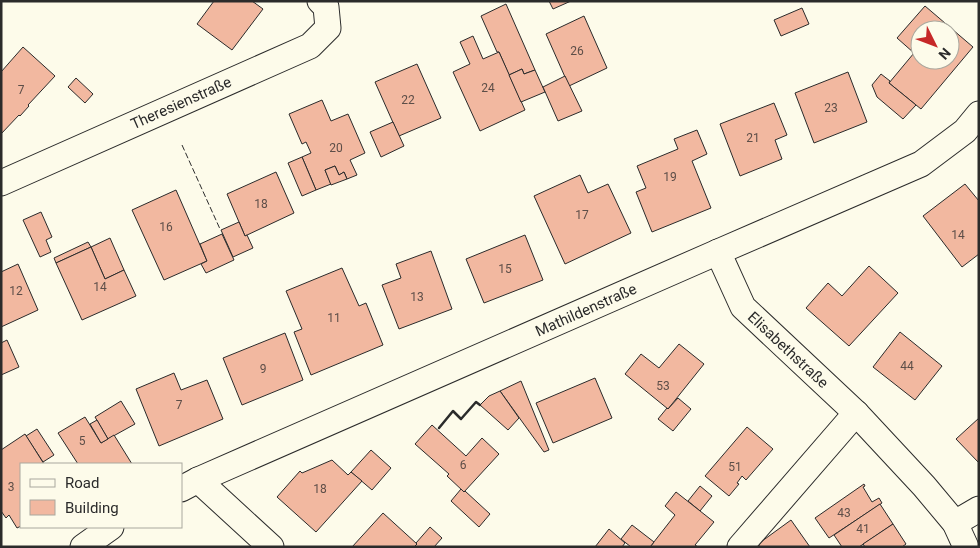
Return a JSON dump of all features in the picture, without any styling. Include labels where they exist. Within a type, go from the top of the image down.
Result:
[{"type":"street","name":"Theresienstraße","points":[[1,183],[310,46],[328,28],[326,7],[320,1]]},
{"type":"street","name":"Mathildenstraße","points":[[190,484],[921,164],[965,131],[979,114]]},
{"type":"street","name":"Elisabethstraße","points":[[718,252],[743,307],[856,413],[924,486],[955,523],[966,547]]},
{"type":"street","points":[[740,547],[856,413]]},
{"type":"street","points":[[190,484],[271,547]]},
{"type":"street","points":[[955,523],[979,509]]},
{"type":"street","points":[[83,547],[110,528]]},
{"type":"building","points":[[214,1],[252,1],[263,9],[232,50],[197,24]]},
{"type":"building","points":[[549,1],[571,1],[553,9]]},
{"type":"building","points":[[506,4],[535,70],[524,74],[522,69],[509,75],[481,16]]},
{"type":"building","points":[[925,6],[941,20],[913,20]]},
{"type":"building","points":[[802,8],[809,24],[781,36],[774,20]]},
{"type":"building","points":[[584,16],[607,68],[569,86],[546,34]]},
{"type":"building","points":[[910,23],[910,49],[897,38]]},
{"type":"building","points":[[473,36],[483,59],[499,52],[525,110],[480,131],[453,72],[470,64],[460,42]]},
{"type":"building","points":[[960,36],[973,47],[960,62]]},
{"type":"building","points":[[23,47],[55,76],[20,116],[1,134],[1,72]]},
{"type":"building","points":[[910,58],[910,70],[954,70],[921,109],[889,83]]},
{"type":"building","points":[[417,64],[441,118],[399,136],[375,82]]},
{"type":"building","points":[[522,69],[524,74],[535,70],[545,92],[521,102],[509,75]]},
{"type":"building","points":[[848,72],[867,122],[814,143],[795,93]]},
{"type":"building","points":[[881,74],[916,105],[903,119],[877,97],[872,85]]},
{"type":"building","points":[[565,76],[582,111],[558,121],[543,87]]},
{"type":"building","points":[[76,78],[93,94],[85,103],[68,87]]},
{"type":"building","points":[[322,100],[331,121],[348,114],[365,153],[350,160],[357,175],[347,179],[344,172],[339,175],[335,166],[325,170],[331,184],[316,190],[302,157],[311,153],[306,142],[302,144],[289,114]]},
{"type":"building","points":[[774,103],[787,135],[775,140],[782,159],[740,176],[720,124]]},
{"type":"building","points":[[393,122],[404,146],[381,157],[370,132]]},
{"type":"building","points":[[697,130],[707,154],[692,161],[711,208],[652,232],[636,192],[646,188],[637,166],[678,149],[674,139]]},
{"type":"building","points":[[302,157],[316,190],[302,196],[288,163]]},
{"type":"building","points":[[335,166],[339,175],[344,172],[347,179],[331,185],[325,170]]},
{"type":"building","points":[[276,172],[294,213],[245,236],[227,194]]},
{"type":"building","points":[[580,175],[588,193],[608,184],[631,233],[565,264],[534,196]]},
{"type":"building","points":[[965,184],[979,201],[979,254],[962,267],[923,216]]},
{"type":"building","points":[[176,190],[207,261],[164,280],[132,210]]},
{"type":"building","points":[[41,212],[52,237],[46,240],[51,252],[40,257],[23,220]]},
{"type":"building","points":[[239,222],[253,248],[233,257],[221,230]]},
{"type":"building","points":[[222,234],[234,260],[206,273],[201,264],[207,261],[200,244]]},
{"type":"building","points":[[525,235],[543,280],[484,303],[466,259]]},
{"type":"building","points":[[110,238],[124,270],[105,279],[91,247]]},
{"type":"building","points":[[88,242],[91,247],[56,263],[54,258]]},
{"type":"building","points":[[91,247],[105,279],[124,270],[136,296],[82,320],[56,263]]},
{"type":"building","points":[[431,251],[452,309],[399,329],[382,285],[401,278],[396,264]]},
{"type":"building","points":[[18,264],[38,310],[1,327],[1,272]]},
{"type":"building","points":[[869,266],[898,293],[849,346],[806,308],[828,283],[842,296]]},
{"type":"building","points":[[342,268],[359,306],[366,303],[383,345],[311,375],[294,332],[302,329],[286,291]]},
{"type":"building","points":[[900,332],[942,366],[915,400],[873,367]]},
{"type":"building","points":[[285,333],[303,380],[242,405],[223,358]]},
{"type":"building","points":[[7,340],[19,367],[1,375],[1,343]]},
{"type":"building","points":[[679,344],[704,364],[668,409],[625,374],[641,354],[659,368]]},
{"type":"building","points":[[174,373],[181,390],[207,380],[223,419],[159,446],[136,389]]},
{"type":"building","points":[[595,378],[612,418],[553,443],[536,403]]},
{"type":"building","points":[[521,381],[549,450],[544,452],[500,391]]},
{"type":"building","points":[[500,391],[519,418],[508,430],[480,405],[489,396]]},
{"type":"building","points":[[678,398],[691,409],[673,431],[658,419]]},
{"type":"building","points":[[121,401],[135,424],[108,439],[95,417]]},
{"type":"building","points":[[85,417],[101,443],[114,435],[131,463],[77,463],[58,433]]},
{"type":"building","points":[[979,418],[979,463],[956,439]]},
{"type":"building","points":[[97,420],[108,439],[101,443],[90,424]]},
{"type":"building","points":[[432,425],[466,456],[482,438],[499,454],[464,492],[447,476],[449,474],[415,444]]},
{"type":"building","points":[[747,427],[773,449],[746,480],[742,476],[737,483],[739,484],[729,496],[705,476]]},
{"type":"building","points":[[37,429],[54,455],[43,462],[26,436]]},
{"type":"building","points":[[25,434],[43,463],[20,463],[20,526],[17,528],[9,515],[6,518],[1,511],[1,450]]},
{"type":"building","points":[[371,450],[391,468],[372,490],[351,472]]},
{"type":"building","points":[[332,460],[348,475],[351,472],[362,481],[316,532],[277,497],[300,471],[302,473]]},
{"type":"building","points":[[864,484],[865,486],[863,487],[872,502],[879,498],[882,503],[829,538],[815,518]]},
{"type":"building","points":[[700,486],[712,496],[700,511],[688,501]]},
{"type":"building","points":[[461,489],[490,514],[479,527],[451,501]]},
{"type":"building","points":[[676,492],[714,522],[695,545],[698,547],[650,547],[675,515],[665,506]]},
{"type":"building","points":[[880,504],[893,524],[859,547],[842,547],[834,535]]},
{"type":"building","points":[[383,513],[417,544],[414,547],[352,547]]},
{"type":"building","points":[[791,520],[810,547],[760,547],[758,544]]},
{"type":"building","points":[[893,524],[906,544],[902,547],[865,547],[863,544]]},
{"type":"building","points":[[632,525],[654,542],[650,547],[631,547],[621,539]]},
{"type":"building","points":[[430,527],[442,538],[434,547],[414,547],[416,543]]},
{"type":"building","points":[[609,529],[625,543],[622,547],[595,547]]},
{"type":"fence","points":[[182,145],[220,229]]},
{"type":"wall","points":[[439,428],[453,411],[461,419],[476,402],[480,405]]}]
